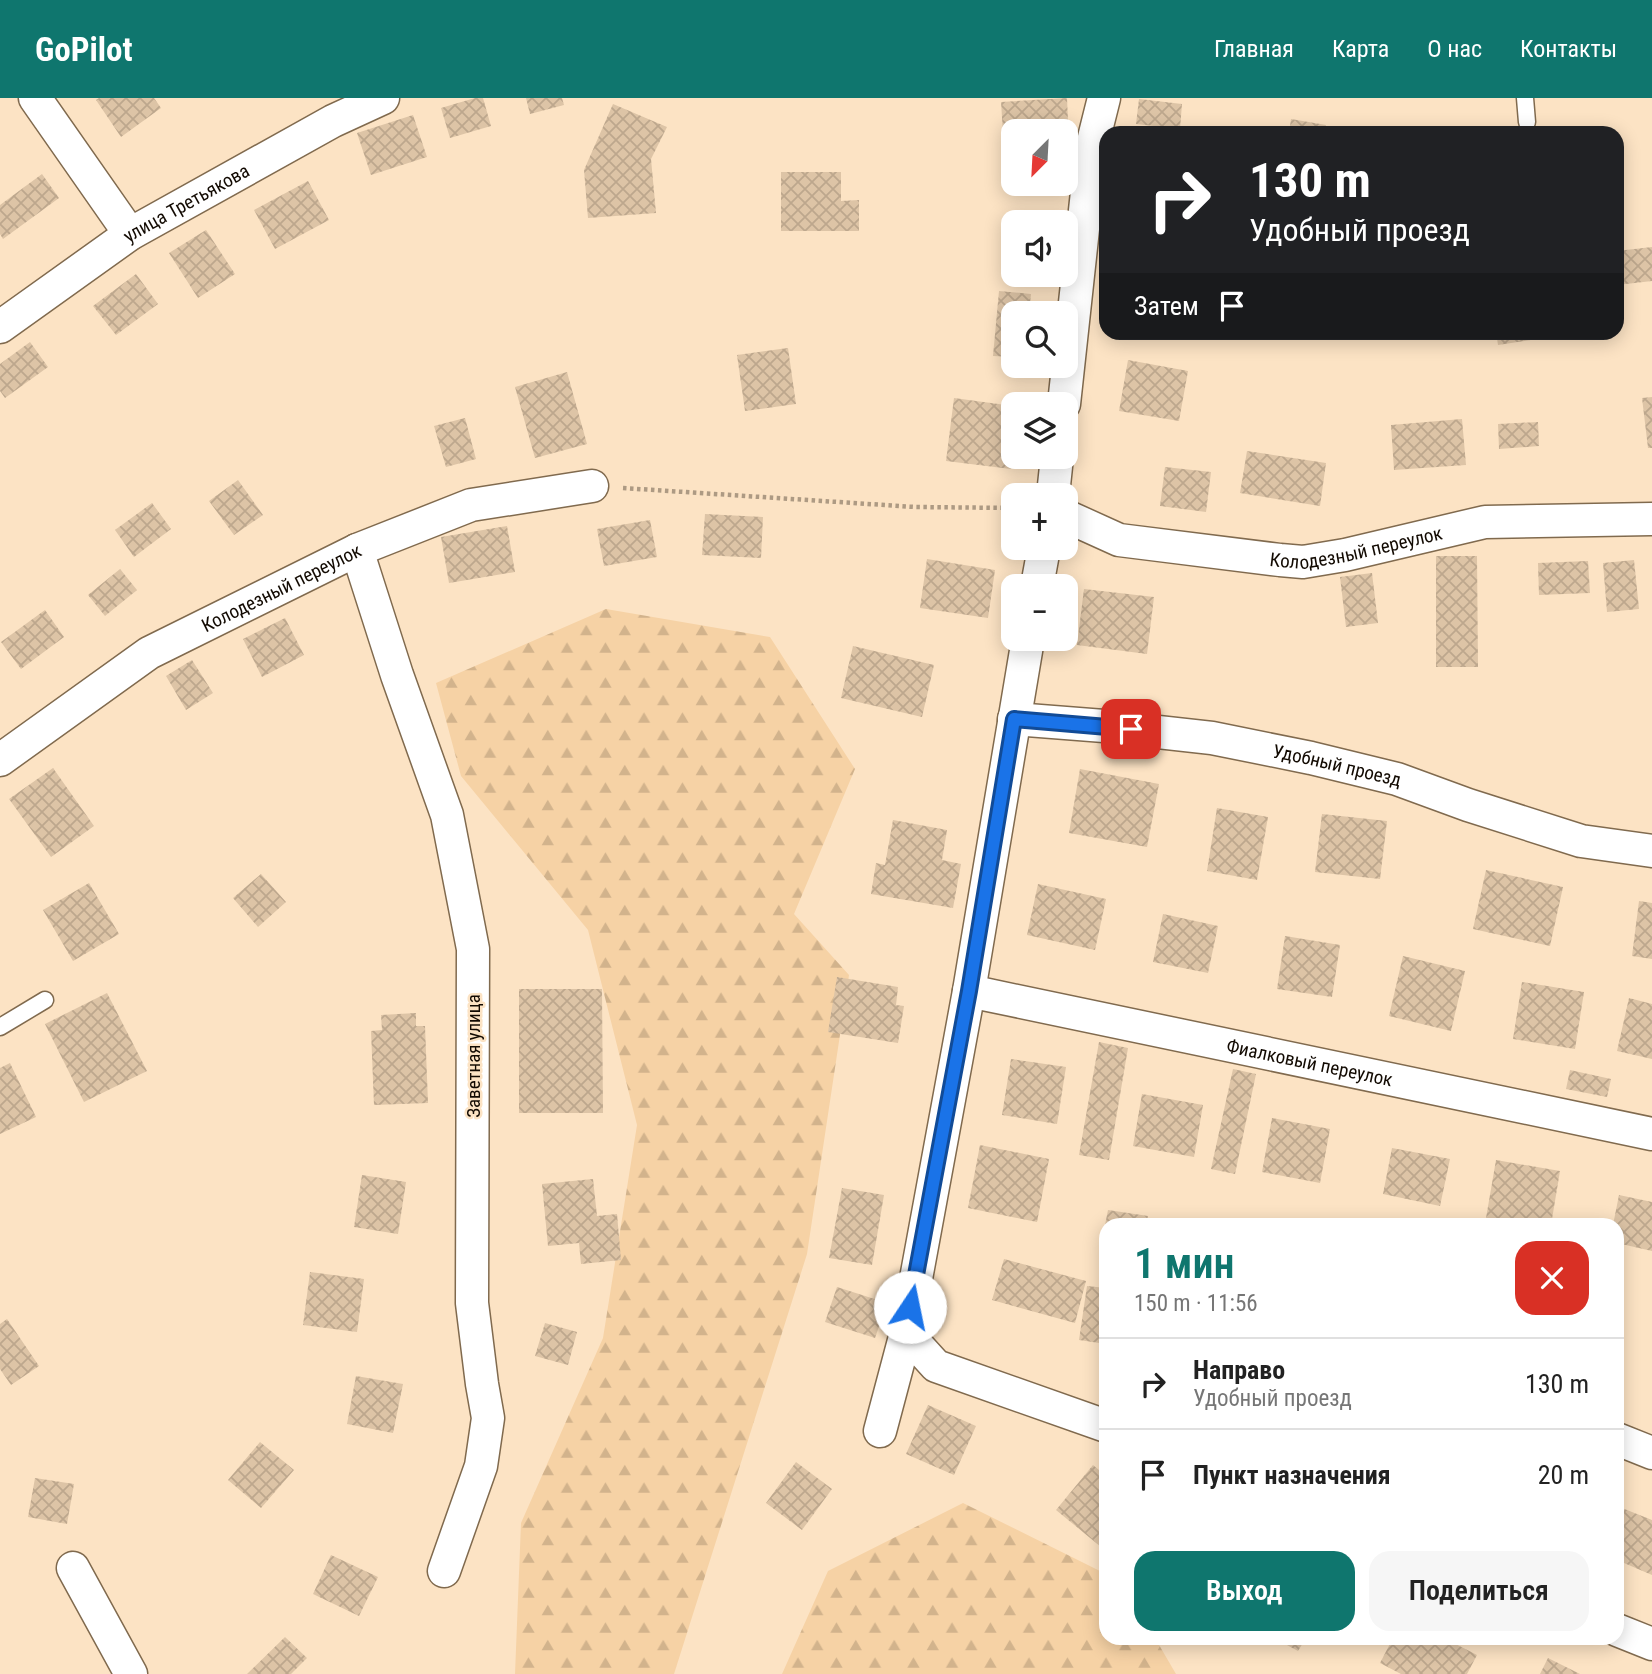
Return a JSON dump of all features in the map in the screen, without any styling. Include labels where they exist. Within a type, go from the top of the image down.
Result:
[{"type":"street","points":[[35,98],[130,234]]},
{"type":"street","name":"улица Третьякова","points":[[0,327],[130,234],[333,121],[383,98]]},
{"type":"street","points":[[1065,392],[1093,145],[1104,98]]},
{"type":"street","name":"Колодезный переулок","points":[[0,760],[149,653],[357,550],[471,505],[592,486]]},
{"type":"street","name":"Колодезный переулок","points":[[1078,521],[1119,540],[1303,562],[1345,555],[1485,522],[1652,519]]},
{"type":"street","name":"Заветная улица","points":[[357,550],[397,675],[447,816],[473,949],[472,1303],[488,1418],[481,1466],[444,1571]]},
{"type":"street","points":[[880,1431],[905,1333],[969,991],[1026,651]]},
{"type":"street","name":"Удобный проезд","points":[[1014,719],[1198,737],[1311,758],[1397,779],[1581,841],[1652,851]]},
{"type":"street","name":"Фиалковый переулок","points":[[969,991],[1652,1134]]},
{"type":"street","points":[[905,1333],[936,1366],[1099,1424]]},
{"type":"street","points":[[1624,1442],[1652,1453]]},
{"type":"street","points":[[73,1568],[131,1674]]},
{"type":"street","points":[[1624,1633],[1652,1644]]},
{"type":"lane","points":[[1525,98],[1527,122]]},
{"type":"lane","points":[[0,1027],[45,1000]]},
{"type":"path","points":[[592,486],[915,507],[1001,508]]},
{"type":"green space","points":[[606,609],[770,637],[855,769],[794,914],[849,975],[807,1254],[674,1674],[515,1674],[521,1523],[603,1338],[637,1125],[588,930],[461,776],[436,683]]},
{"type":"green space","points":[[963,1503],[1099,1571],[1099,1645],[1159,1645],[1176,1674],[782,1674],[828,1571]]},
{"type":"building","points":[[154,98],[161,108],[121,137],[96,100]]},
{"type":"building","points":[[483,98],[491,126],[450,138],[441,108]]},
{"type":"building","points":[[526,98],[562,98],[564,105],[530,114]]},
{"type":"building","points":[[1067,98],[1068,119],[1002,119],[1001,102]]},
{"type":"building","points":[[1139,99],[1182,104],[1180,126],[1136,124]]},
{"type":"building","points":[[613,104],[667,127],[651,159],[656,213],[588,218],[584,170]]},
{"type":"building","points":[[413,115],[427,157],[371,175],[357,133]]},
{"type":"building","points":[[1291,119],[1326,125],[1326,126],[1290,126]]},
{"type":"building","points":[[781,172],[841,172],[841,201],[859,200],[859,231],[781,231]]},
{"type":"building","points":[[42,174],[59,198],[3,239],[0,234],[0,205]]},
{"type":"building","points":[[308,181],[329,220],[275,249],[254,210]]},
{"type":"building","points":[[206,230],[235,274],[198,298],[169,253]]},
{"type":"building","points":[[1652,247],[1652,281],[1624,284],[1624,250]]},
{"type":"building","points":[[136,274],[158,304],[116,335],[93,306]]},
{"type":"building","points":[[999,291],[1031,294],[1030,301],[1001,301],[1001,356],[993,356]]},
{"type":"building","points":[[1497,340],[1530,340],[1498,345]]},
{"type":"building","points":[[30,342],[48,367],[5,398],[0,391],[0,364]]},
{"type":"building","points":[[788,348],[796,404],[745,411],[737,355]]},
{"type":"building","points":[[1128,360],[1188,371],[1179,421],[1119,411]]},
{"type":"building","points":[[567,372],[587,444],[535,458],[515,387]]},
{"type":"building","points":[[1652,397],[1652,448],[1648,448],[1642,398]]},
{"type":"building","points":[[954,398],[1001,404],[1001,468],[946,461]]},
{"type":"building","points":[[465,418],[476,459],[446,467],[434,426]]},
{"type":"building","points":[[1462,419],[1466,465],[1394,470],[1391,425]]},
{"type":"building","points":[[1538,422],[1539,446],[1499,449],[1498,424]]},
{"type":"building","points":[[1247,451],[1326,463],[1320,506],[1240,493]]},
{"type":"building","points":[[1165,467],[1211,472],[1206,512],[1160,506]]},
{"type":"building","points":[[238,480],[263,515],[234,535],[209,501]]},
{"type":"building","points":[[152,503],[171,529],[134,557],[115,530]]},
{"type":"building","points":[[705,514],[763,517],[761,558],[702,555]]},
{"type":"building","points":[[650,520],[657,557],[604,566],[597,529]]},
{"type":"building","points":[[507,526],[515,572],[449,583],[441,537]]},
{"type":"building","points":[[1436,556],[1477,556],[1478,667],[1436,667]]},
{"type":"building","points":[[927,559],[995,570],[988,618],[920,608]]},
{"type":"building","points":[[1634,560],[1639,609],[1607,612],[1603,563]]},
{"type":"building","points":[[1588,561],[1590,593],[1539,595],[1538,563]]},
{"type":"building","points":[[120,569],[137,590],[105,616],[88,595]]},
{"type":"building","points":[[1372,573],[1378,623],[1346,627],[1340,577]]},
{"type":"building","points":[[1084,589],[1154,597],[1147,654],[1078,645]]},
{"type":"building","points":[[45,610],[64,637],[21,669],[1,642]]},
{"type":"building","points":[[285,618],[304,655],[262,677],[243,639]]},
{"type":"building","points":[[853,646],[934,665],[922,717],[841,698]]},
{"type":"building","points":[[192,660],[213,693],[186,710],[166,676]]},
{"type":"building","points":[[53,768],[94,826],[51,857],[9,799]]},
{"type":"building","points":[[1080,769],[1159,784],[1147,847],[1069,833]]},
{"type":"building","points":[[1217,808],[1268,817],[1257,880],[1207,871]]},
{"type":"building","points":[[1322,814],[1387,821],[1380,879],[1315,872]]},
{"type":"building","points":[[893,820],[947,830],[942,860],[961,864],[953,908],[871,894],[876,863],[885,865]]},
{"type":"building","points":[[1486,870],[1563,887],[1550,946],[1473,929]]},
{"type":"building","points":[[261,874],[286,902],[258,927],[233,898]]},
{"type":"building","points":[[89,883],[119,934],[73,961],[43,910]]},
{"type":"building","points":[[1038,884],[1106,899],[1095,950],[1027,935]]},
{"type":"building","points":[[1639,901],[1652,903],[1652,959],[1632,956]]},
{"type":"building","points":[[1163,914],[1218,926],[1208,973],[1153,962]]},
{"type":"building","points":[[1285,936],[1340,945],[1332,997],[1277,989]]},
{"type":"building","points":[[1403,956],[1465,971],[1451,1031],[1389,1016]]},
{"type":"building","points":[[837,977],[898,987],[896,1005],[904,1006],[898,1043],[828,1032]]},
{"type":"building","points":[[1522,982],[1584,992],[1575,1049],[1513,1039]]},
{"type":"building","points":[[519,989],[602,989],[603,1113],[519,1113]]},
{"type":"building","points":[[107,993],[147,1071],[84,1102],[45,1024]]},
{"type":"building","points":[[1629,998],[1652,1004],[1652,1059],[1617,1051]]},
{"type":"building","points":[[416,1013],[416,1026],[425,1026],[428,1103],[374,1105],[371,1031],[382,1030],[381,1015]]},
{"type":"building","points":[[1099,1042],[1128,1048],[1109,1160],[1079,1155]]},
{"type":"building","points":[[1011,1059],[1066,1067],[1057,1124],[1002,1115]]},
{"type":"building","points":[[10,1063],[36,1117],[0,1134],[0,1068]]},
{"type":"building","points":[[1233,1069],[1256,1074],[1235,1174],[1211,1169]]},
{"type":"building","points":[[1570,1070],[1611,1079],[1607,1097],[1566,1089]]},
{"type":"building","points":[[1142,1094],[1203,1105],[1194,1157],[1133,1146]]},
{"type":"building","points":[[1272,1118],[1330,1129],[1320,1183],[1262,1172]]},
{"type":"building","points":[[980,1145],[1049,1159],[1037,1222],[968,1208]]},
{"type":"building","points":[[1392,1148],[1450,1159],[1440,1206],[1383,1194]]},
{"type":"building","points":[[1496,1160],[1560,1171],[1552,1218],[1486,1218]]},
{"type":"building","points":[[362,1175],[406,1182],[398,1234],[354,1227]]},
{"type":"building","points":[[593,1179],[597,1216],[617,1214],[621,1260],[581,1264],[579,1243],[548,1246],[542,1184]]},
{"type":"building","points":[[842,1188],[884,1195],[872,1265],[829,1258]]},
{"type":"building","points":[[1619,1195],[1652,1202],[1652,1251],[1624,1245],[1624,1218],[1614,1218]]},
{"type":"building","points":[[1108,1210],[1148,1216],[1148,1218],[1106,1218]]},
{"type":"building","points":[[1004,1259],[1086,1281],[1075,1323],[992,1300]]},
{"type":"building","points":[[310,1272],[364,1279],[357,1332],[303,1325]]},
{"type":"building","points":[[1087,1286],[1099,1287],[1099,1343],[1079,1340]]},
{"type":"building","points":[[837,1287],[887,1303],[875,1338],[825,1322]]},
{"type":"building","points":[[7,1319],[39,1366],[11,1385],[0,1369],[0,1324]]},
{"type":"building","points":[[545,1323],[577,1332],[568,1365],[535,1356]]},
{"type":"building","points":[[356,1376],[403,1384],[393,1433],[347,1424]]},
{"type":"building","points":[[928,1405],[976,1426],[954,1475],[906,1454]]},
{"type":"building","points":[[260,1442],[294,1470],[261,1508],[228,1480]]},
{"type":"building","points":[[796,1462],[832,1489],[802,1530],[766,1503]]},
{"type":"building","points":[[1093,1465],[1099,1470],[1099,1545],[1056,1510]]},
{"type":"building","points":[[35,1478],[74,1484],[67,1524],[28,1517]]},
{"type":"building","points":[[1624,1509],[1652,1520],[1652,1575],[1624,1563]]},
{"type":"building","points":[[331,1555],[378,1577],[359,1616],[313,1594]]},
{"type":"building","points":[[285,1637],[307,1658],[291,1674],[247,1674]]},
{"type":"building","points":[[1287,1645],[1302,1645],[1298,1651]]},
{"type":"building","points":[[1389,1645],[1458,1645],[1477,1655],[1467,1674],[1401,1674],[1380,1663]]},
{"type":"building","points":[[1548,1658],[1580,1674],[1540,1674]]},
{"type":"route","points":[[910,1307],[969,991],[1014,719],[1131,729]]}]
